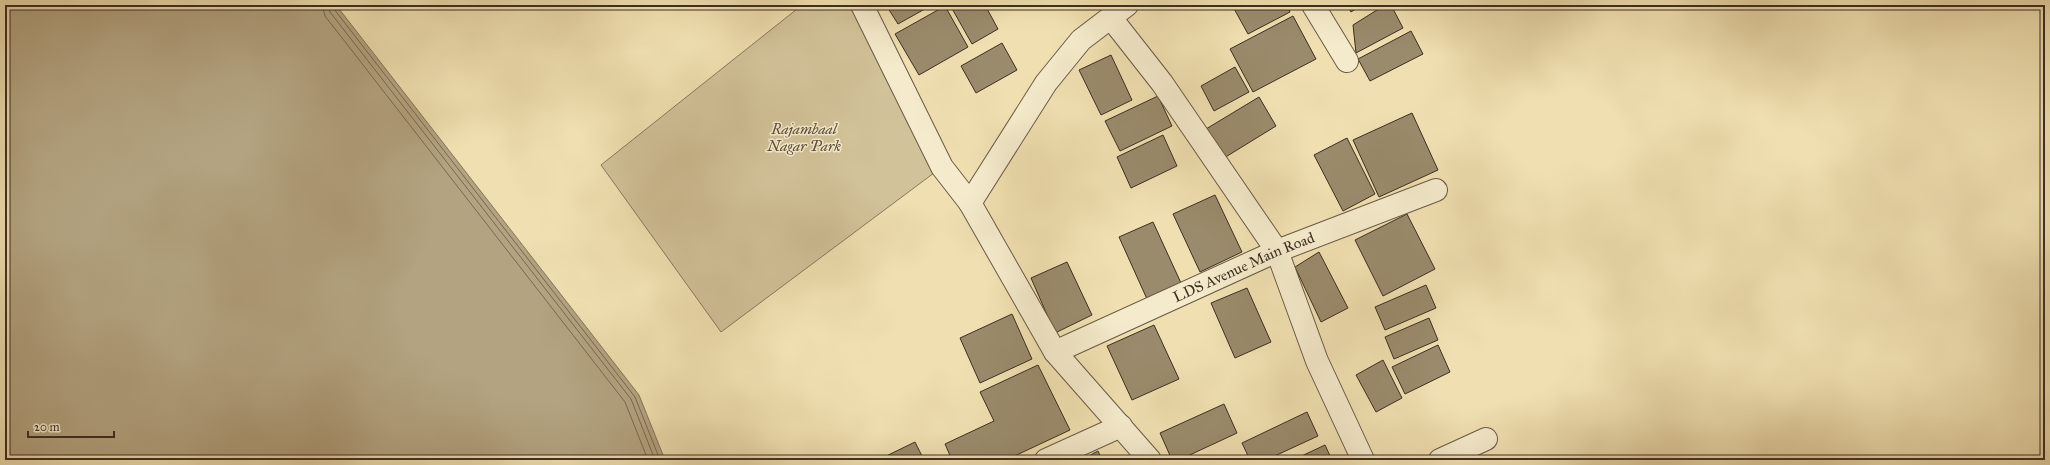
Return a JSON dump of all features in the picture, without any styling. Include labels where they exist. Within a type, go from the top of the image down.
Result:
[{"type":"street","points":[[862,5],[942,167],[970,203],[1056,352],[1150,460]]},
{"type":"street","points":[[1313,5],[1347,61]]},
{"type":"street","points":[[970,203],[1046,83],[1081,40],[1119,11],[1162,83],[1277,251],[1317,361],[1363,460]]},
{"type":"street","name":"LDS Avenue Main Road","points":[[1056,352],[1277,251],[1436,190]]},
{"type":"street","points":[[1046,460],[1121,426]]},
{"type":"street","points":[[1440,460],[1486,439]]},
{"type":"green space","name":"Rajambaal Nagar Park","points":[[802,5],[863,5],[942,167],[721,332],[601,165]]},
{"type":"water","points":[[5,5],[336,5],[639,395],[665,460],[5,460]]},
{"type":"building","points":[[886,5],[932,5],[898,24]]},
{"type":"building","points":[[950,5],[985,5],[998,29],[972,44]]},
{"type":"building","points":[[1232,5],[1287,5],[1290,12],[1248,34]]},
{"type":"building","points":[[1347,5],[1362,5],[1351,12]]},
{"type":"building","points":[[1385,5],[1391,5],[1403,28],[1356,53],[1353,25]]},
{"type":"building","points":[[945,6],[968,47],[919,75],[895,34]]},
{"type":"building","points":[[1293,16],[1316,59],[1253,92],[1230,49]]},
{"type":"building","points":[[1411,31],[1423,54],[1370,81],[1358,59]]},
{"type":"building","points":[[1002,43],[1017,70],[976,93],[961,66]]},
{"type":"building","points":[[1111,55],[1132,100],[1101,115],[1079,70]]},
{"type":"building","points":[[1235,67],[1249,92],[1214,111],[1201,86]]},
{"type":"building","points":[[1158,96],[1172,126],[1120,151],[1105,121]]},
{"type":"building","points":[[1259,97],[1276,126],[1224,158],[1206,129]]},
{"type":"building","points":[[1412,113],[1438,170],[1379,197],[1353,140]]},
{"type":"building","points":[[1163,135],[1177,166],[1131,188],[1117,157]]},
{"type":"building","points":[[1347,138],[1375,194],[1343,211],[1314,155]]},
{"type":"building","points":[[1215,195],[1242,252],[1200,272],[1173,214]]},
{"type":"building","points":[[1407,214],[1435,269],[1383,296],[1355,240]]},
{"type":"building","points":[[1153,222],[1181,283],[1147,299],[1119,237]]},
{"type":"building","points":[[1319,252],[1348,308],[1321,322],[1295,267]]},
{"type":"building","points":[[1067,262],[1092,315],[1055,333],[1031,278]]},
{"type":"building","points":[[1426,285],[1436,308],[1385,330],[1375,307]]},
{"type":"building","points":[[1247,288],[1271,342],[1235,358],[1211,303]]},
{"type":"building","points":[[1012,314],[1032,359],[980,383],[960,338]]},
{"type":"building","points":[[1429,318],[1438,340],[1394,359],[1385,337]]},
{"type":"building","points":[[1154,325],[1179,379],[1132,400],[1107,346]]},
{"type":"building","points":[[1438,345],[1450,372],[1405,394],[1392,367]]},
{"type":"building","points":[[1383,360],[1402,398],[1376,412],[1356,375]]},
{"type":"building","points":[[1038,365],[1070,430],[1006,460],[952,460],[945,444],[994,421],[980,392]]},
{"type":"building","points":[[1224,404],[1237,433],[1179,460],[1172,460],[1160,433]]},
{"type":"building","points":[[1307,412],[1318,436],[1266,460],[1250,460],[1242,443]]},
{"type":"building","points":[[915,442],[924,460],[878,460]]},
{"type":"building","points":[[1325,445],[1332,460],[1293,460]]},
{"type":"building","points":[[1098,451],[1102,460],[1081,460]]}]
